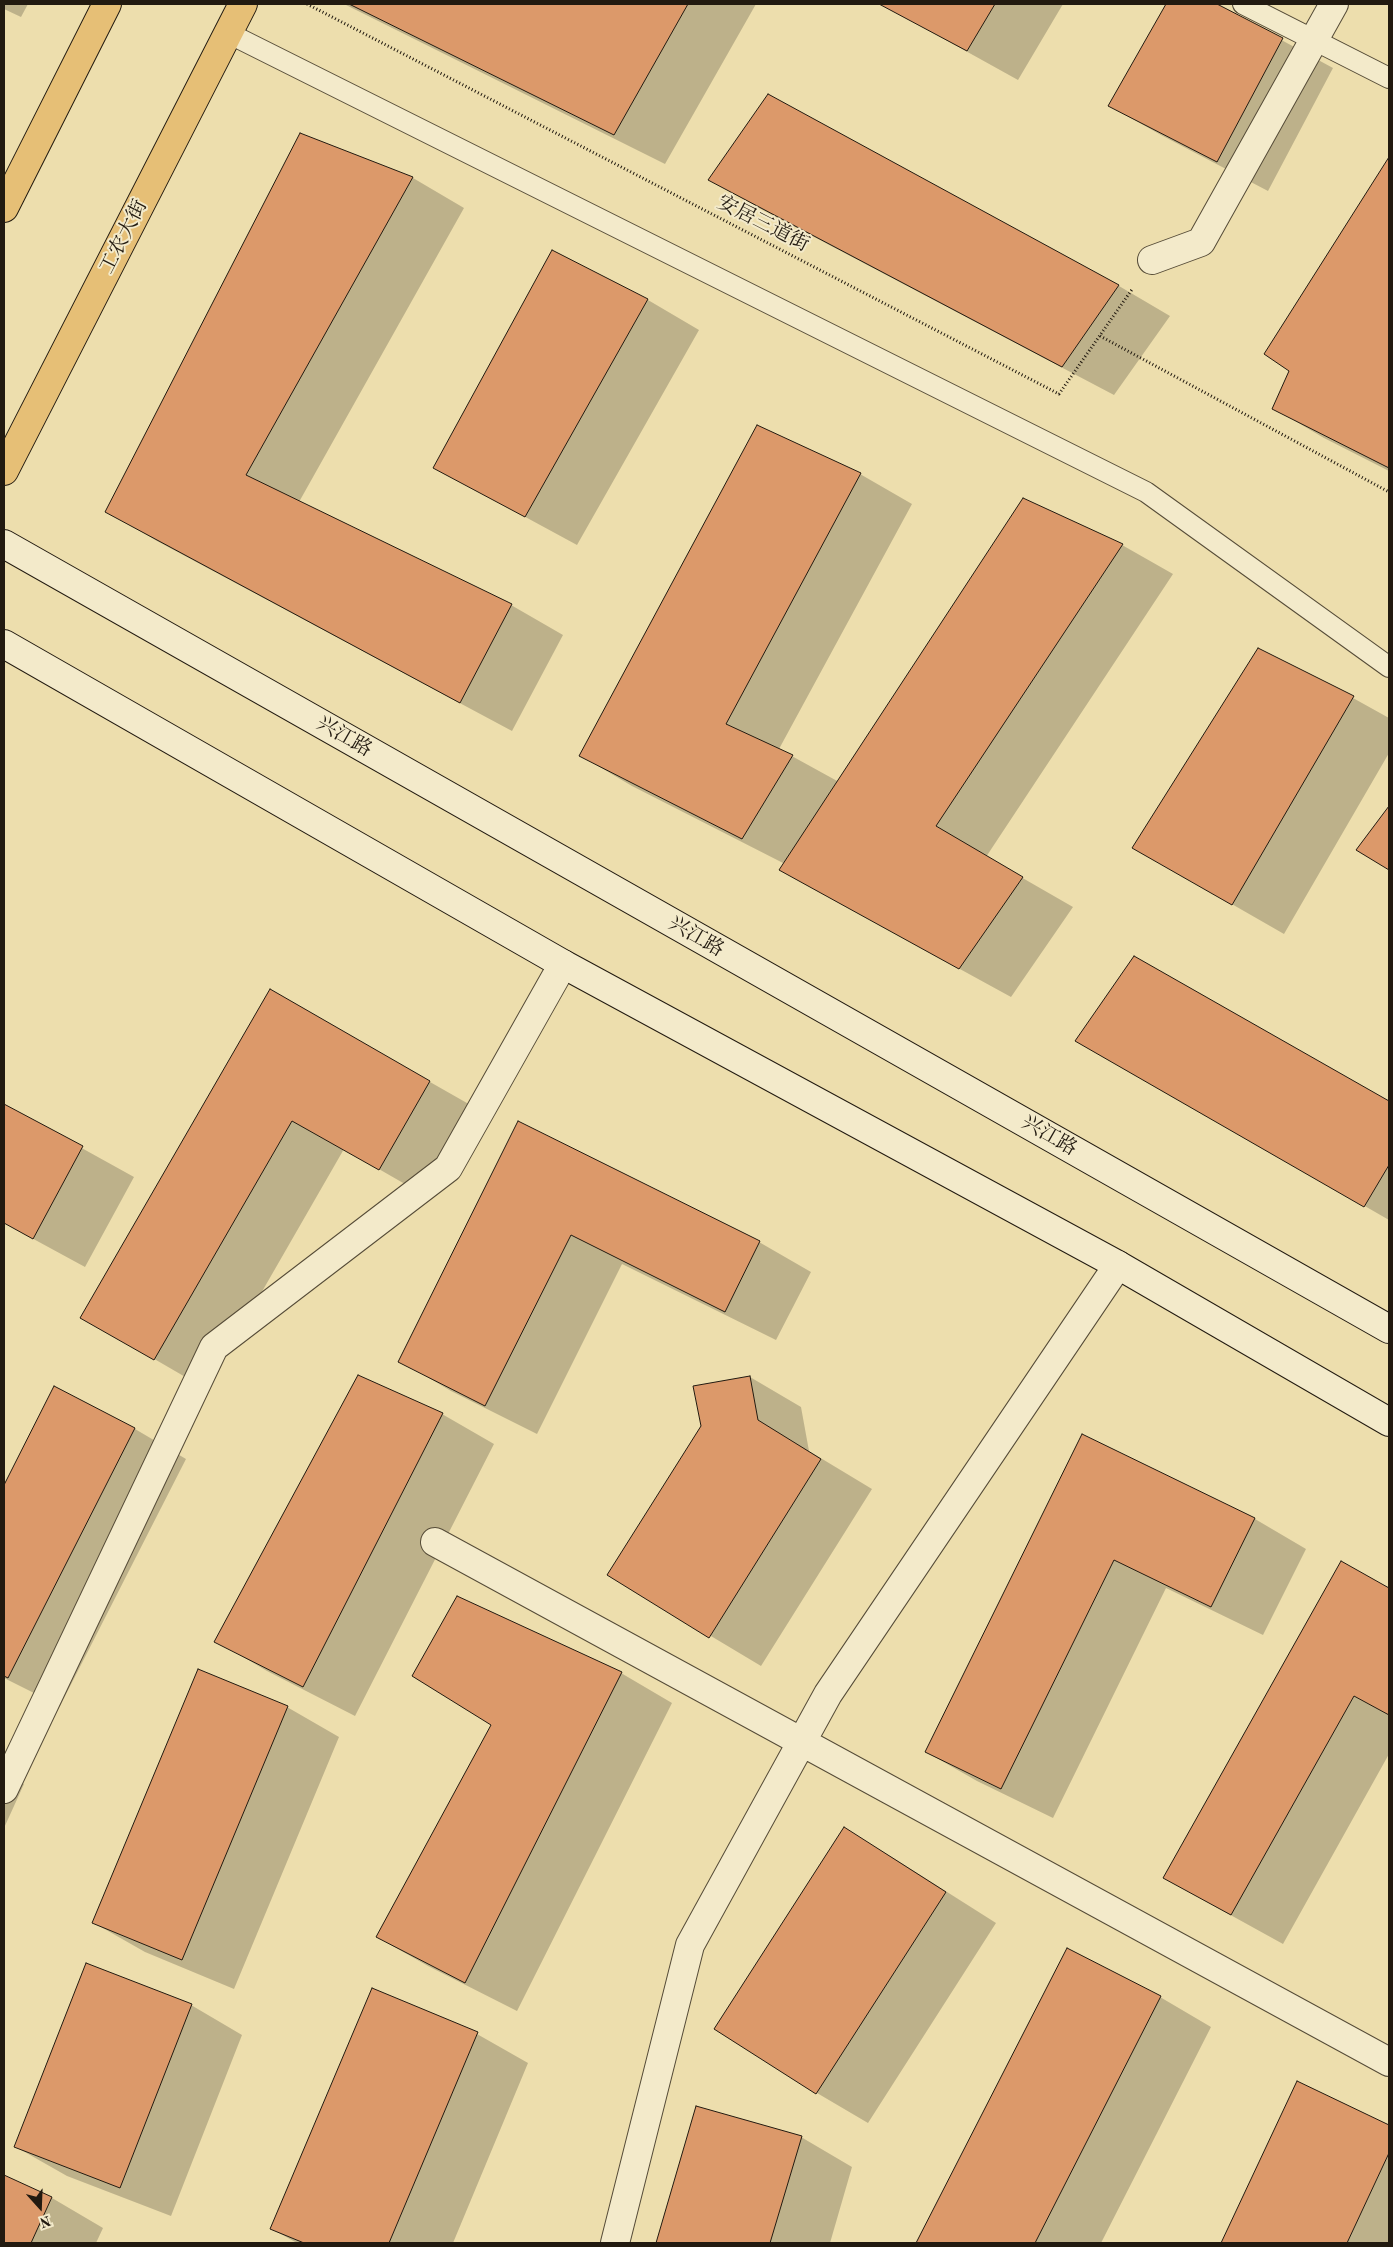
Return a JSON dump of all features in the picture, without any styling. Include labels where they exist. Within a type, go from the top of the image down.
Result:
[{"type":"main road","points":[[4,208],[107,4]]},
{"type":"main road","name":"工农大街","points":[[4,471],[243,4]]},
{"type":"street","points":[[1152,260],[1202,242],[1334,4]]},
{"type":"street","name":"兴江路","points":[[4,544],[1389,1329]]},
{"type":"street","points":[[4,644],[563,964],[1118,1265],[1389,1422]]},
{"type":"street","points":[[4,1789],[214,1347],[448,1168],[563,964]]},
{"type":"street","points":[[615,2243],[690,1945],[828,1694],[1118,1265]]},
{"type":"street","points":[[435,1542],[1389,2062]]},
{"type":"lane","points":[[1243,4],[1389,78]]},
{"type":"lane","points":[[228,33],[1146,492],[1389,667]]},
{"type":"path","name":"安居三道街","points":[[307,4],[1059,394],[1152,260]]},
{"type":"path","points":[[1100,336],[1389,492]]},
{"type":"building","points":[[349,4],[688,4],[614,135]]},
{"type":"building","points":[[879,4],[995,4],[967,51]]},
{"type":"building","points":[[1166,4],[1217,4],[1283,38],[1217,162],[1108,106]]},
{"type":"building","points":[[768,94],[1119,285],[1062,367],[708,180]]},
{"type":"building","points":[[300,133],[413,177],[246,475],[512,604],[460,703],[105,512]]},
{"type":"building","points":[[1389,157],[1389,468],[1272,409],[1289,371],[1264,354]]},
{"type":"building","points":[[552,250],[648,299],[525,517],[433,468]]},
{"type":"building","points":[[757,425],[861,473],[726,724],[793,755],[742,839],[579,756]]},
{"type":"building","points":[[1023,498],[1123,544],[936,826],[1023,877],[959,969],[779,870]]},
{"type":"building","points":[[1258,648],[1354,696],[1232,905],[1132,848]]},
{"type":"building","points":[[1389,806],[1389,870],[1356,850]]},
{"type":"building","points":[[1134,956],[1389,1101],[1389,1165],[1364,1207],[1075,1041]]},
{"type":"building","points":[[270,989],[430,1081],[379,1170],[292,1121],[154,1360],[80,1318]]},
{"type":"building","points":[[4,1104],[83,1146],[33,1239],[4,1223]]},
{"type":"building","points":[[518,1121],[760,1241],[725,1312],[571,1235],[485,1406],[398,1362]]},
{"type":"building","points":[[358,1375],[443,1413],[303,1687],[214,1642]]},
{"type":"building","points":[[750,1376],[758,1420],[821,1459],[709,1638],[607,1575],[701,1426],[693,1386]]},
{"type":"building","points":[[54,1386],[135,1428],[8,1678],[4,1676],[4,1485]]},
{"type":"building","points":[[1082,1434],[1255,1518],[1211,1607],[1114,1560],[1001,1789],[925,1752]]},
{"type":"building","points":[[1341,1561],[1389,1588],[1389,1715],[1354,1696],[1231,1915],[1163,1878]]},
{"type":"building","points":[[457,1596],[622,1672],[465,1983],[376,1937],[491,1725],[412,1676]]},
{"type":"building","points":[[198,1669],[288,1706],[182,1960],[92,1923]]},
{"type":"building","points":[[844,1827],[946,1892],[816,2094],[714,2029]]},
{"type":"building","points":[[1067,1948],[1161,1996],[1035,2243],[916,2243]]},
{"type":"building","points":[[86,1963],[192,2004],[120,2188],[14,2147]]},
{"type":"building","points":[[372,1988],[478,2032],[389,2243],[304,2243],[270,2229]]},
{"type":"building","points":[[1297,2081],[1389,2125],[1389,2153],[1347,2243],[1221,2243]]},
{"type":"building","points":[[696,2106],[802,2136],[770,2243],[656,2243]]},
{"type":"building","points":[[4,2175],[52,2197],[31,2243],[4,2243]]}]
